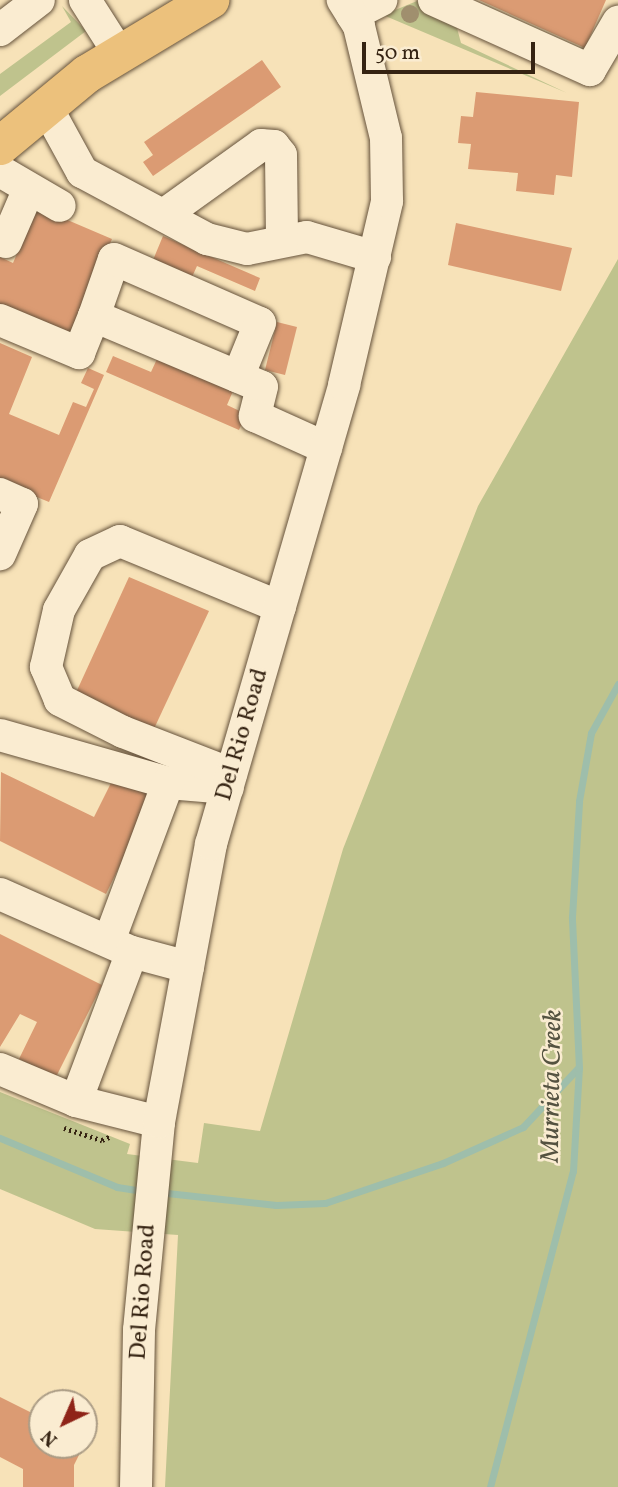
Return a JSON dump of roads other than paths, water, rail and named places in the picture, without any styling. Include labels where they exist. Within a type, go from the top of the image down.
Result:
[{"type":"main road","points":[[0,145],[120,55],[211,0]]},
{"type":"street","points":[[0,30],[39,0]]},
{"type":"street","points":[[85,0],[120,55]]},
{"type":"street","points":[[348,8],[381,0]]},
{"type":"street","points":[[434,0],[590,70],[618,22]]},
{"type":"street","name":"Del Rio Road","points":[[136,1487],[146,1236],[159,1122],[188,967],[229,781],[326,448],[387,201],[386,138],[348,8]]},
{"type":"street","points":[[47,108],[82,172],[207,239],[240,249],[307,237],[374,257]]},
{"type":"street","points":[[164,214],[261,145],[274,146],[281,155],[282,240]]},
{"type":"street","points":[[0,170],[28,191],[60,206]]},
{"type":"street","points":[[6,242],[28,191]]},
{"type":"street","points":[[0,320],[79,353],[114,259],[260,323],[238,377]]},
{"type":"street","points":[[94,316],[262,387],[255,416],[326,448]]},
{"type":"street","points":[[0,494],[22,503],[0,554]]},
{"type":"street","points":[[229,781],[60,701],[46,667],[59,610],[90,555],[120,541],[280,607]]},
{"type":"street","points":[[0,735],[168,783],[229,781]]},
{"type":"street","points":[[76,1101],[168,783]]},
{"type":"street","points":[[0,894],[120,946],[188,967]]},
{"type":"street","points":[[0,1069],[76,1101],[159,1122]]},
{"type":"waterway","name":"Murrieta Creek","points":[[490,1487],[573,1171],[579,1068],[572,917],[579,801],[591,733],[618,684]]},
{"type":"waterway","points":[[158,1192],[276,1205],[325,1203],[443,1163],[523,1127],[578,1068]]},
{"type":"waterway","points":[[0,1138],[117,1187],[143,1191]]}]
